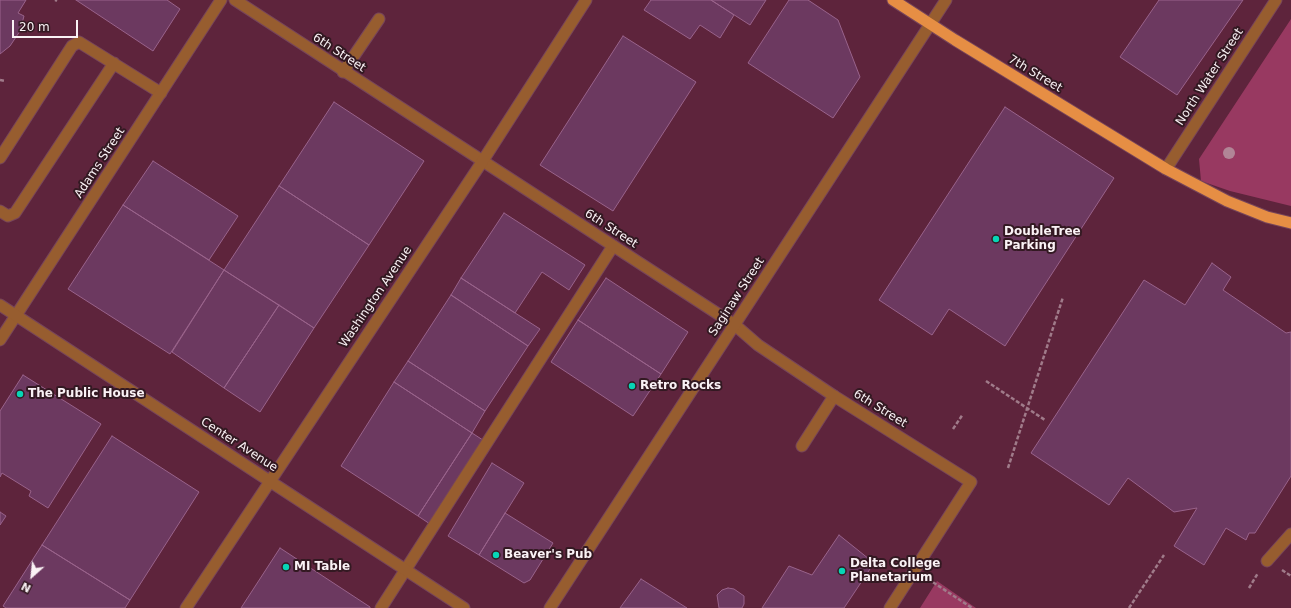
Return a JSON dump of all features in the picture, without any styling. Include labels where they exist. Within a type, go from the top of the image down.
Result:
[{"type":"highway","name":"7th Street","points":[[893,0],[930,25],[1166,169],[1227,201],[1290,225]]},
{"type":"street","name":"Adams Street","points":[[0,340],[221,0]]},
{"type":"street","name":"6th Street","points":[[235,0],[343,72],[735,325],[758,345],[834,396],[971,482],[914,570]]},
{"type":"street","name":"Washington Avenue","points":[[186,608],[482,162],[586,0]]},
{"type":"street","name":"Saginaw Street","points":[[550,608],[946,0]]},
{"type":"street","name":"North Water Street","points":[[1166,169],[1276,0]]},
{"type":"street","points":[[343,72],[379,19]]},
{"type":"street","points":[[0,158],[72,46],[79,42],[161,93]]},
{"type":"street","points":[[0,211],[8,216],[15,213],[114,63]]},
{"type":"street","points":[[381,608],[613,246]]},
{"type":"street","name":"Center Avenue","points":[[0,305],[464,608]]},
{"type":"street","points":[[802,446],[834,396]]},
{"type":"street","points":[[1267,561],[1291,534]]},
{"type":"street","points":[[890,608],[914,570]]},
{"type":"path","points":[[0,80],[5,81]]},
{"type":"path","points":[[1008,468],[1064,297]]},
{"type":"path","points":[[986,381],[1045,420]]},
{"type":"path","points":[[953,429],[963,414]]},
{"type":"path","points":[[1129,608],[1164,555]]},
{"type":"path","points":[[914,570],[972,608]]},
{"type":"shaded area","points":[[1291,19],[1291,206],[1230,191],[1201,181],[1199,159]]},
{"type":"shaded area","points":[[937,581],[976,608],[920,608]]},
{"type":"building","points":[[0,0],[26,0],[18,13],[24,16],[20,31],[10,46],[0,54]]},
{"type":"building","points":[[76,0],[167,0],[180,9],[153,51]]},
{"type":"building","points":[[651,0],[711,0],[734,15],[720,38],[700,25],[690,39],[644,10]]},
{"type":"building","points":[[711,0],[766,0],[750,25]]},
{"type":"building","points":[[789,0],[808,0],[838,20],[860,77],[833,118],[748,63]]},
{"type":"building","points":[[1159,0],[1243,0],[1177,95],[1120,57]]},
{"type":"building","points":[[623,36],[696,82],[613,211],[540,165]]},
{"type":"building","points":[[334,102],[424,161],[369,245],[279,186]]},
{"type":"building","name":"DoubleTree Parking","points":[[1005,107],[1114,178],[1005,346],[949,309],[932,335],[879,300]]},
{"type":"building","points":[[153,161],[238,216],[209,260],[123,205]]},
{"type":"building","points":[[279,186],[369,245],[314,328],[224,270]]},
{"type":"building","points":[[123,205],[224,270],[170,354],[68,289]]},
{"type":"building","points":[[504,213],[585,265],[569,290],[542,272],[515,313],[461,278]]},
{"type":"building","points":[[1212,263],[1231,277],[1223,290],[1286,333],[1291,332],[1291,476],[1255,533],[1249,533],[1246,540],[1226,528],[1204,565],[1174,546],[1197,508],[1174,512],[1128,478],[1109,505],[1031,453],[1144,280],[1185,305]]},
{"type":"building","points":[[224,270],[279,305],[224,388],[172,352]]},
{"type":"building","points":[[461,278],[540,329],[528,346],[451,295]]},
{"type":"building","points":[[606,278],[688,332],[661,374],[578,320]]},
{"type":"building","points":[[451,295],[528,346],[485,411],[408,361]]},
{"type":"building","points":[[279,305],[314,328],[260,412],[224,388]]},
{"type":"building","points":[[578,320],[661,374],[633,416],[551,362]]},
{"type":"building","points":[[408,361],[485,411],[472,433],[394,382]]},
{"type":"building","points":[[23,375],[101,424],[48,508],[29,496],[31,491],[2,473],[0,477],[0,411]]},
{"type":"building","points":[[394,382],[472,433],[418,516],[341,466]]},
{"type":"building","points":[[472,433],[486,442],[433,526],[418,516]]},
{"type":"building","points":[[112,436],[199,492],[130,600],[42,545]]},
{"type":"building","points":[[492,463],[524,483],[479,555],[448,536]]},
{"type":"building","points":[[0,512],[6,516],[0,525]]},
{"type":"building","points":[[505,513],[553,543],[530,580],[524,583],[479,555]]},
{"type":"building","name":"Delta College Planetarium","points":[[839,535],[874,563],[844,608],[762,608],[789,566],[812,575]]},
{"type":"building","points":[[42,545],[130,600],[125,608],[6,608],[3,606]]},
{"type":"building","points":[[280,548],[370,607],[370,608],[241,608]]},
{"type":"building","points":[[641,579],[687,608],[620,608]]},
{"type":"building","points":[[728,588],[734,589],[744,596],[744,604],[742,608],[719,608],[717,595],[722,590]]},
{"type":"place","name":"DoubleTree Parking","points":[[996,239]]},
{"type":"place","name":"Retro Rocks","points":[[632,386]]},
{"type":"place","name":"The Public House","points":[[20,394]]},
{"type":"place","name":"Beaver's Pub","points":[[496,555]]},
{"type":"place","name":"MI Table","points":[[286,567]]},
{"type":"place","name":"Delta College Planetarium","points":[[842,571]]}]
